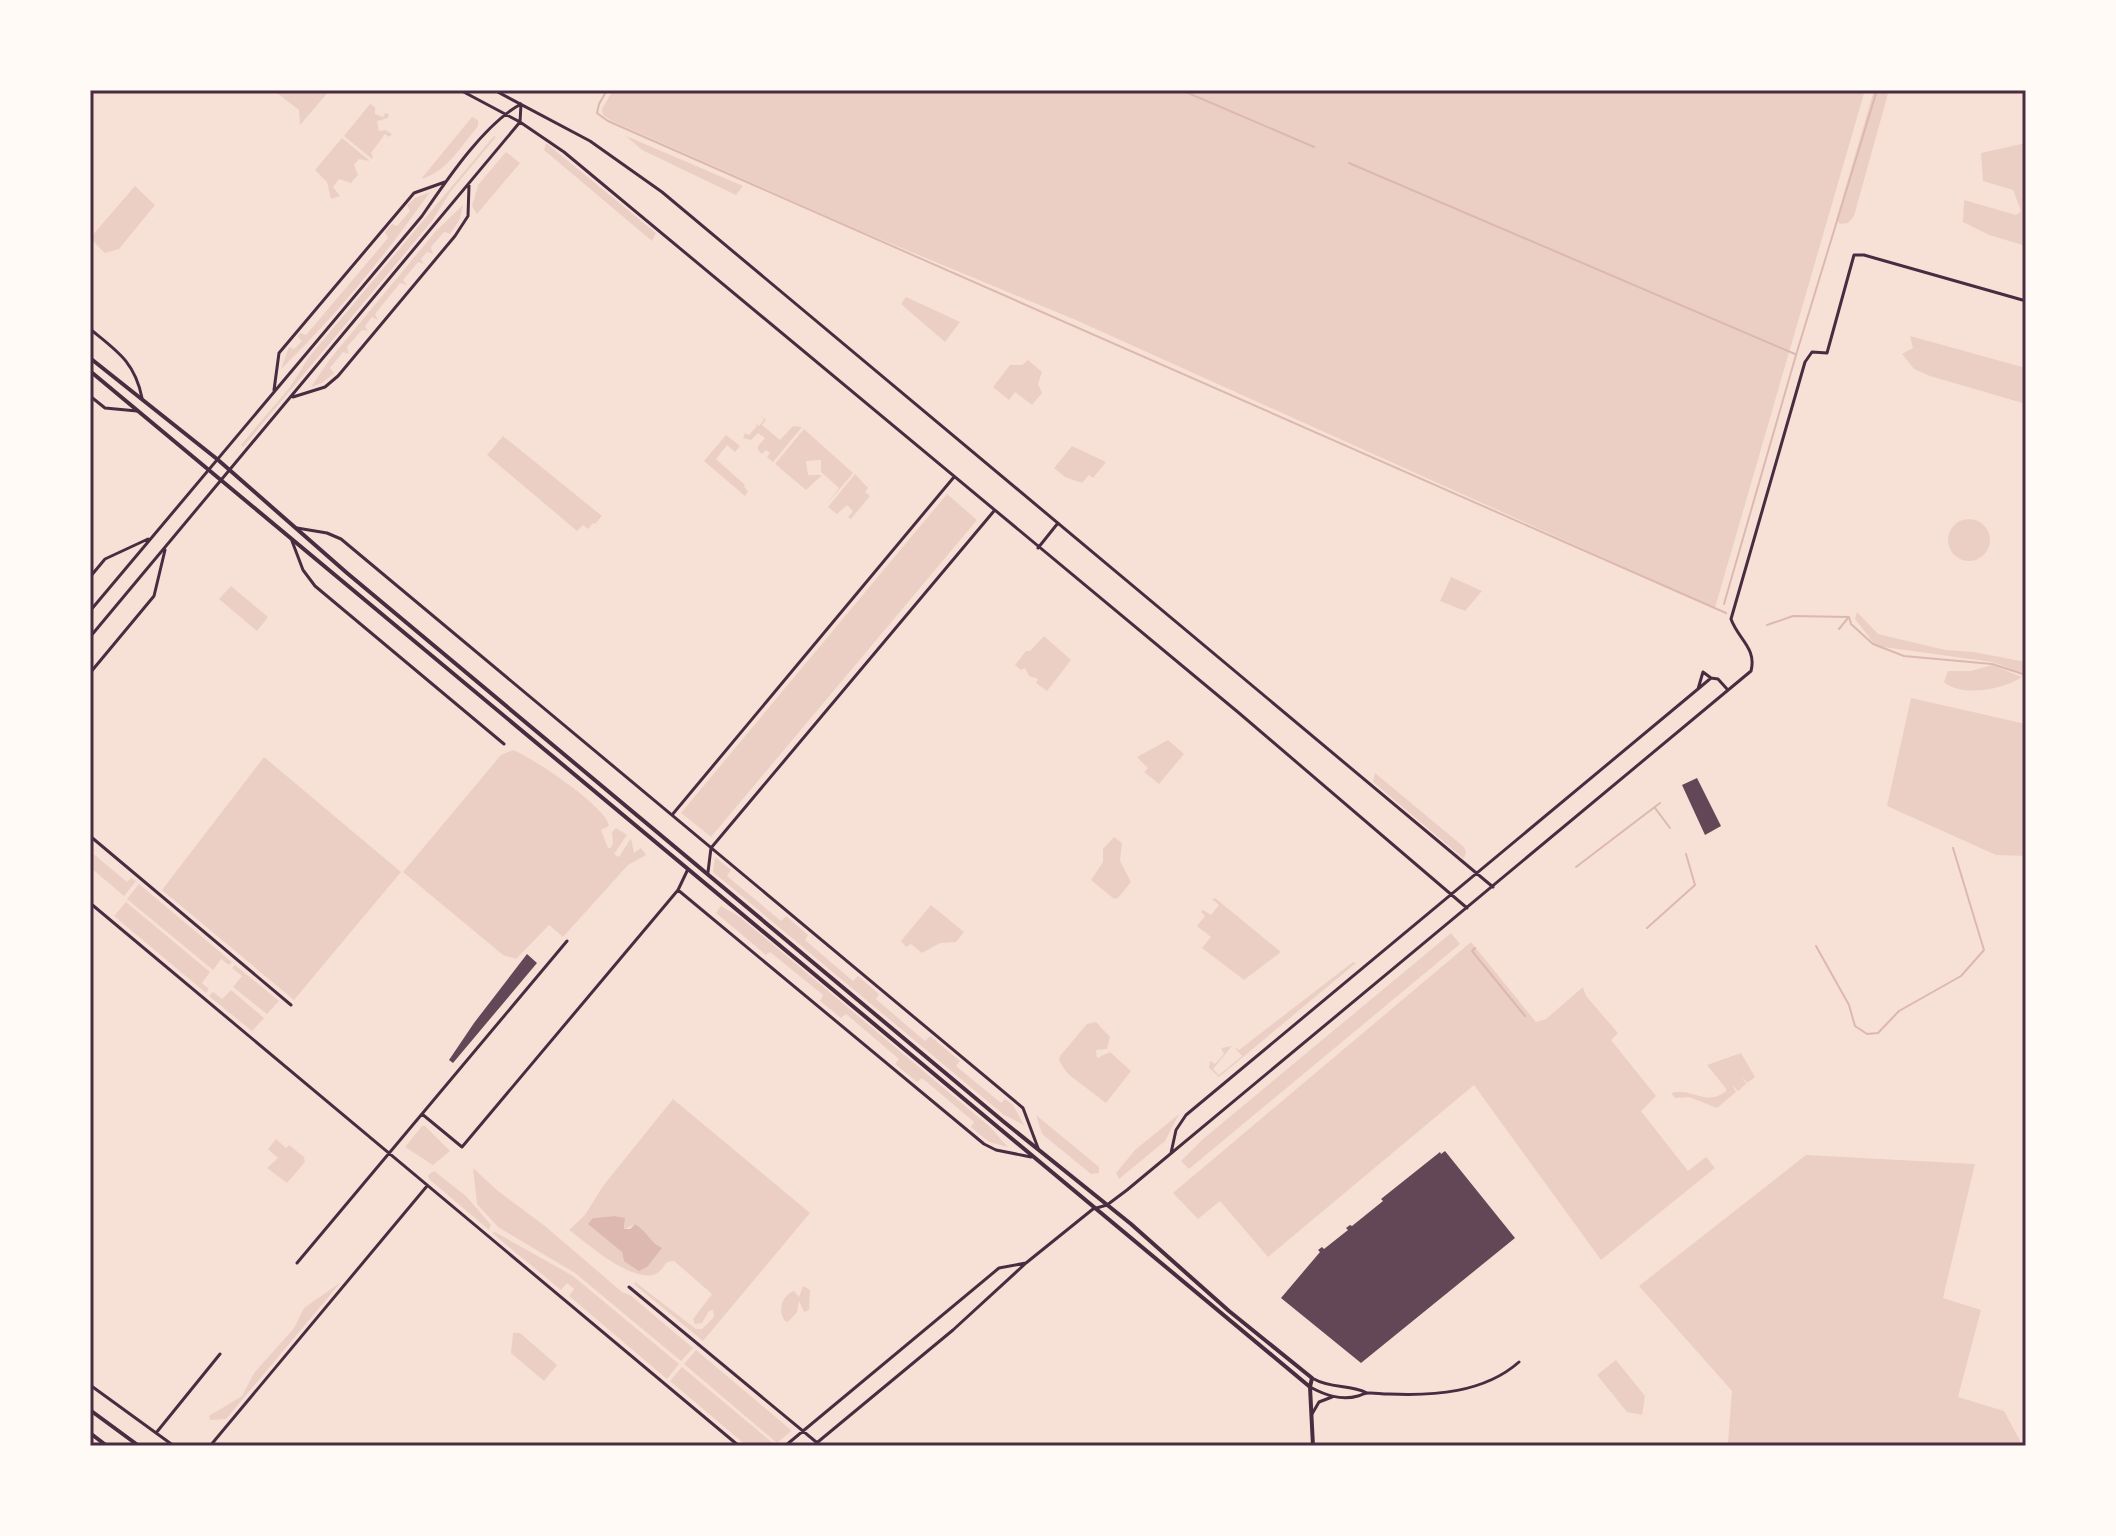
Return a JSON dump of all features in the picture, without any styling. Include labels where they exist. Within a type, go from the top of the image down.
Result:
[{"type":"street","points":[[460,90],[520,122],[564,152],[1239,713],[1467,908]]},
{"type":"street","points":[[494,90],[590,141],[662,192],[1493,887]]},
{"type":"street","points":[[90,611],[422,216],[445,182],[504,113],[521,104]]},
{"type":"street","points":[[90,637],[520,122],[521,104]]},
{"type":"street","points":[[274,392],[279,353],[414,193],[445,182]]},
{"type":"street","points":[[293,397],[325,387],[338,376],[455,236],[468,216],[469,184]]},
{"type":"street","points":[[629,1287],[817,1445],[953,1330],[1026,1263],[1093,1209],[1107,1205],[1171,1153],[1751,671],[1751,650],[1736,632],[1731,619],[1805,362],[1812,352],[1827,353],[1854,255],[1864,255],[2026,301]]},
{"type":"street","points":[[90,329],[125,358],[136,377],[142,398]]},
{"type":"street","points":[[90,358],[217,459],[347,573],[1312,1378],[1330,1386],[1357,1388],[1367,1393],[1390,1395],[1460,1391],[1504,1376],[1519,1362]]},
{"type":"street","points":[[90,371],[1093,1209],[1310,1387],[1332,1397]]},
{"type":"street","points":[[90,396],[105,408],[137,411]]},
{"type":"street","points":[[672,815],[954,477]]},
{"type":"street","points":[[707,874],[711,848],[994,511]]},
{"type":"street","points":[[1038,548],[1058,523]]},
{"type":"street","points":[[297,528],[327,533],[341,539],[1023,1108],[1039,1150]]},
{"type":"street","points":[[90,577],[105,559],[151,537]]},
{"type":"street","points":[[290,537],[303,570],[315,586],[504,744]]},
{"type":"street","points":[[90,673],[154,596],[166,547]]},
{"type":"street","points":[[1698,689],[1703,672],[1718,679],[1728,690]]},
{"type":"street","points":[[1171,1153],[1176,1130],[1186,1115],[1711,678]]},
{"type":"street","points":[[90,836],[291,1005]]},
{"type":"street","points":[[422,1114],[462,1147],[678,890],[688,869]]},
{"type":"street","points":[[678,890],[984,1144],[996,1150],[1031,1157]]},
{"type":"street","points":[[90,903],[739,1446]]},
{"type":"street","points":[[297,1263],[567,941]]},
{"type":"street","points":[[210,1446],[427,1186]]},
{"type":"street","points":[[785,1446],[999,1268],[1026,1263]]},
{"type":"street","points":[[156,1433],[220,1354]]},
{"type":"street","points":[[1312,1378],[1313,1446]]},
{"type":"street","points":[[90,1385],[174,1446]]},
{"type":"street","points":[[1311,1415],[1319,1402],[1332,1397],[1357,1397],[1367,1393]]},
{"type":"street","points":[[90,1410],[139,1446]]},
{"type":"street","points":[[90,1433],[107,1446]]},
{"type":"shaded area","points":[[273,90],[330,90],[300,125],[299,110]]},
{"type":"shaded area","points":[[613,90],[1865,90],[1715,608],[1078,321],[858,230],[612,121],[603,115],[602,109]]},
{"type":"shaded area","points":[[1874,90],[1889,90],[1854,216],[1848,223],[1840,224],[1836,220]]},
{"type":"shaded area","points":[[370,104],[375,107],[375,114],[383,117],[385,113],[389,114],[388,118],[377,121],[379,131],[386,130],[392,134],[389,137],[385,134],[371,153],[372,159],[344,136]]},
{"type":"shaded area","points":[[472,117],[478,120],[478,126],[460,150],[438,171],[421,179]]},
{"type":"shaded area","points":[[494,136],[432,221],[243,447],[241,445],[290,387],[309,357]]},
{"type":"shaded area","points":[[626,136],[743,186],[736,195],[642,150]]},
{"type":"shaded area","points":[[342,138],[370,161],[359,159],[354,165],[358,175],[351,183],[339,179],[333,187],[340,196],[331,199],[327,182],[315,170]]},
{"type":"shaded area","points":[[546,143],[656,233],[652,241],[544,150]]},
{"type":"shaded area","points":[[2026,143],[2026,246],[1989,235],[1963,222],[1964,200],[2016,215],[2021,211],[2013,190],[1983,181],[1981,153]]},
{"type":"shaded area","points":[[506,152],[520,163],[477,214],[472,206],[478,185]]},
{"type":"shaded area","points":[[135,186],[155,205],[119,249],[105,253],[90,238]]},
{"type":"shaded area","points":[[430,192],[360,284],[281,369],[289,347],[294,349],[302,341],[298,337],[300,333],[306,335],[388,238],[385,232],[392,224],[397,226],[410,211],[407,205]]},
{"type":"shaded area","points":[[463,205],[460,219],[450,234],[444,232],[431,247],[433,254],[427,252],[421,259],[424,264],[418,262],[403,280],[407,285],[400,283],[375,314],[378,320],[372,317],[365,326],[368,331],[362,330],[347,347],[349,354],[343,352],[330,368],[334,373],[311,387],[330,359],[436,231]]},
{"type":"shaded area","points":[[906,297],[960,322],[945,342],[901,304]]},
{"type":"shaded area","points":[[1910,336],[2026,368],[2026,404],[1914,369],[1902,354],[1913,348]]},
{"type":"shaded area","points":[[1028,360],[1042,372],[1038,384],[1042,393],[1032,405],[1015,392],[1009,400],[993,387],[1010,365],[1022,365]]},
{"type":"shaded area","points":[[760,415],[766,420],[762,425],[780,440],[793,426],[802,427],[773,462],[767,457],[770,453],[766,450],[762,454],[758,450],[765,438],[758,433],[751,440],[743,438],[745,433],[749,435],[757,426],[754,422],[759,426],[764,420]]},
{"type":"shaded area","points":[[804,429],[853,473],[826,505],[839,488],[821,472],[821,460],[806,461],[808,475],[822,475],[806,490],[775,464]]},
{"type":"shaded area","points":[[726,435],[740,446],[735,452],[727,445],[716,459],[745,485],[748,491],[745,496],[704,461]]},
{"type":"shaded area","points":[[503,436],[602,516],[595,524],[588,529],[583,525],[577,531],[487,455]]},
{"type":"shaded area","points":[[1072,446],[1106,462],[1093,478],[1089,475],[1082,483],[1065,477],[1054,468]]},
{"type":"shaded area","points":[[855,474],[868,488],[865,492],[870,496],[851,519],[848,517],[853,511],[847,505],[837,514],[828,507]]},
{"type":"shaded area","points":[[947,494],[977,520],[711,837],[681,813]]},
{"type":"shaded area","points":[[1969,519],[1984,525],[1990,540],[1984,555],[1969,561],[1954,555],[1948,540],[1954,525]]},
{"type":"shaded area","points":[[1451,577],[1482,591],[1465,611],[1440,601]]},
{"type":"shaded area","points":[[231,586],[268,617],[257,631],[219,599]]},
{"type":"shaded area","points":[[1857,612],[1878,634],[1945,650],[2026,662],[2026,674],[1992,662],[1876,646],[1855,619]]},
{"type":"shaded area","points":[[1044,636],[1071,660],[1047,691],[1036,683],[1038,679],[1029,676],[1025,668],[1021,670],[1015,665]]},
{"type":"shaded area","points":[[1992,665],[2022,677],[2005,685],[1972,691],[1961,690],[1944,682],[1948,671],[1971,671]]},
{"type":"shaded area","points":[[1911,698],[2026,724],[2026,856],[1996,855],[1887,806]]},
{"type":"shaded area","points":[[1168,740],[1184,754],[1159,784],[1144,772],[1148,768],[1137,757]]},
{"type":"shaded area","points":[[513,750],[552,773],[596,807],[609,826],[601,830],[608,848],[613,844],[612,832],[616,828],[627,835],[614,854],[619,857],[631,838],[634,853],[641,848],[646,855],[628,865],[563,937],[549,925],[516,959],[503,955],[403,872],[501,755]]},
{"type":"shaded area","points":[[264,757],[401,872],[294,1000],[162,890]]},
{"type":"shaded area","points":[[1375,773],[1464,847],[1464,859],[1373,782]]},
{"type":"shaded area","points":[[1114,837],[1122,843],[1120,861],[1131,882],[1114,899],[1091,880],[1103,862],[1103,849]]},
{"type":"shaded area","points":[[90,851],[127,882],[131,878],[136,881],[124,896],[90,867]]},
{"type":"shaded area","points":[[715,857],[731,870],[727,876],[781,921],[786,916],[808,935],[805,940],[853,981],[858,976],[879,994],[876,999],[925,1041],[930,1036],[960,1061],[956,1066],[1001,1103],[1005,1099],[1013,1105],[1024,1125],[1004,1115],[713,872]]},
{"type":"shaded area","points":[[139,884],[232,962],[229,965],[221,959],[213,970],[127,899]]},
{"type":"shaded area","points":[[1215,898],[1281,952],[1244,980],[1202,948],[1211,937],[1197,926],[1205,916],[1201,912],[1203,910],[1211,915],[1219,905],[1212,899]]},
{"type":"shaded area","points":[[126,902],[210,972],[202,983],[209,989],[206,993],[114,916]]},
{"type":"shaded area","points":[[931,905],[964,932],[956,942],[940,943],[922,953],[911,944],[906,947],[901,941]]},
{"type":"shaded area","points":[[721,906],[740,917],[989,1126],[1008,1147],[989,1142],[971,1127],[974,1122],[922,1078],[917,1082],[895,1064],[899,1059],[846,1014],[841,1018],[820,1001],[823,995],[770,952],[766,955],[716,913]]},
{"type":"shaded area","points":[[1451,933],[1460,944],[1189,1169],[1181,1161],[1203,1139]]},
{"type":"shaded area","points":[[1471,942],[1536,1022],[1546,1019],[1583,987],[1586,996],[1618,1033],[1611,1040],[1656,1096],[1641,1111],[1688,1171],[1706,1157],[1715,1168],[1601,1260],[1474,1085],[1268,1257],[1220,1201],[1198,1219],[1173,1193]]},
{"type":"shaded area","points":[[1353,962],[1356,963],[1219,1077],[1209,1068],[1210,1061],[1215,1064],[1224,1054],[1221,1048],[1232,1046],[1213,1069],[1219,1075],[1242,1056],[1234,1047],[1239,1050]]},
{"type":"shaded area","points":[[235,965],[279,1001],[267,1014],[233,987],[242,976],[232,968]]},
{"type":"shaded area","points":[[231,990],[264,1018],[252,1031],[209,996],[213,992],[222,999]]},
{"type":"shaded area","points":[[1096,1022],[1110,1037],[1107,1049],[1096,1050],[1097,1058],[1110,1052],[1131,1071],[1106,1103],[1068,1074],[1059,1061],[1087,1024]]},
{"type":"shaded area","points":[[1741,1053],[1755,1077],[1747,1083],[1742,1077],[1746,1084],[1738,1091],[1732,1085],[1736,1092],[1717,1108],[1689,1097],[1675,1098],[1671,1093],[1706,1097],[1720,1095],[1727,1090],[1707,1065]]},
{"type":"shaded area","points":[[673,1099],[810,1213],[703,1341],[634,1284],[696,1329],[702,1329],[714,1317],[713,1310],[709,1311],[702,1323],[695,1324],[693,1319],[712,1294],[674,1261],[667,1262],[653,1275],[632,1272],[609,1260],[569,1230],[585,1215],[603,1186]],"holes":[[[593,1218],[625,1218],[624,1230],[635,1224],[652,1244],[624,1261],[622,1252],[589,1224]]]},
{"type":"shaded area","points":[[1179,1114],[1165,1141],[1119,1179],[1116,1173],[1135,1150]]},
{"type":"shaded area","points":[[1036,1115],[1099,1167],[1099,1173],[1091,1174],[1042,1134]]},
{"type":"shaded area","points":[[422,1126],[450,1151],[433,1165],[405,1147]]},
{"type":"shaded area","points":[[276,1139],[304,1157],[305,1162],[287,1183],[267,1168],[278,1158],[268,1149]]},
{"type":"shaded area","points":[[1806,1155],[1975,1164],[1943,1298],[1981,1310],[1958,1397],[2004,1411],[2023,1446],[1730,1446],[1732,1391],[1639,1286]]},
{"type":"shaded area","points":[[473,1168],[693,1348],[681,1361],[575,1273],[498,1227],[477,1204]]},
{"type":"shaded area","points":[[434,1171],[466,1196],[491,1225],[489,1230],[429,1179],[428,1175]]},
{"type":"shaded area","points":[[593,1218],[625,1218],[624,1229],[630,1229],[635,1224],[662,1248],[647,1267],[639,1271],[624,1261],[622,1252],[588,1224]]},
{"type":"shaded area","points":[[492,1233],[573,1276],[679,1364],[667,1379],[569,1296],[574,1289],[567,1283],[561,1290]]},
{"type":"shaded area","points":[[341,1282],[226,1419],[210,1420],[209,1416],[242,1396],[254,1373],[294,1328],[304,1308]]},
{"type":"shaded area","points":[[803,1286],[810,1290],[809,1310],[804,1312],[799,1301],[797,1312],[788,1322],[785,1321],[781,1313],[784,1300],[794,1291],[799,1297]]},
{"type":"shaded area","points":[[513,1333],[520,1333],[557,1365],[544,1381],[511,1353]]},
{"type":"shaded area","points":[[696,1350],[790,1432],[777,1443],[684,1364]]},
{"type":"shaded area","points":[[1616,1360],[1645,1396],[1642,1415],[1627,1412],[1597,1375]]},
{"type":"shaded area","points":[[682,1367],[775,1445],[747,1446],[670,1381]]},
{"type":"building","points":[[1697,778],[1721,826],[1705,835],[1682,785]]},
{"type":"building","points":[[527,954],[537,963],[453,1063],[449,1060],[474,1023]]},
{"type":"building","points":[[1445,1151],[1515,1238],[1361,1363],[1281,1298],[1320,1252],[1318,1250],[1324,1249],[1348,1230],[1346,1228],[1383,1201],[1381,1199]]},
{"type":"waterway","points":[[607,90],[597,113],[608,121],[1726,613]]},
{"type":"waterway","points":[[1181,90],[1314,147]]},
{"type":"waterway","points":[[1724,604],[1877,90]]},
{"type":"waterway","points":[[1349,163],[1795,354]]},
{"type":"waterway","points":[[1767,625],[1793,616],[1849,617],[1851,624],[1873,644],[1904,656],[1992,664],[2026,675]]},
{"type":"waterway","points":[[1839,629],[1848,618]]},
{"type":"waterway","points":[[1576,867],[1660,803]]},
{"type":"waterway","points":[[1655,808],[1670,828]]},
{"type":"waterway","points":[[1816,946],[1849,1005],[1855,1026],[1867,1034],[1878,1033],[1899,1011],[1961,976],[1984,950],[1953,848]]},
{"type":"waterway","points":[[1647,928],[1695,885],[1686,854]]},
{"type":"waterway","points":[[1475,948],[1472,951],[1525,1016]]}]
